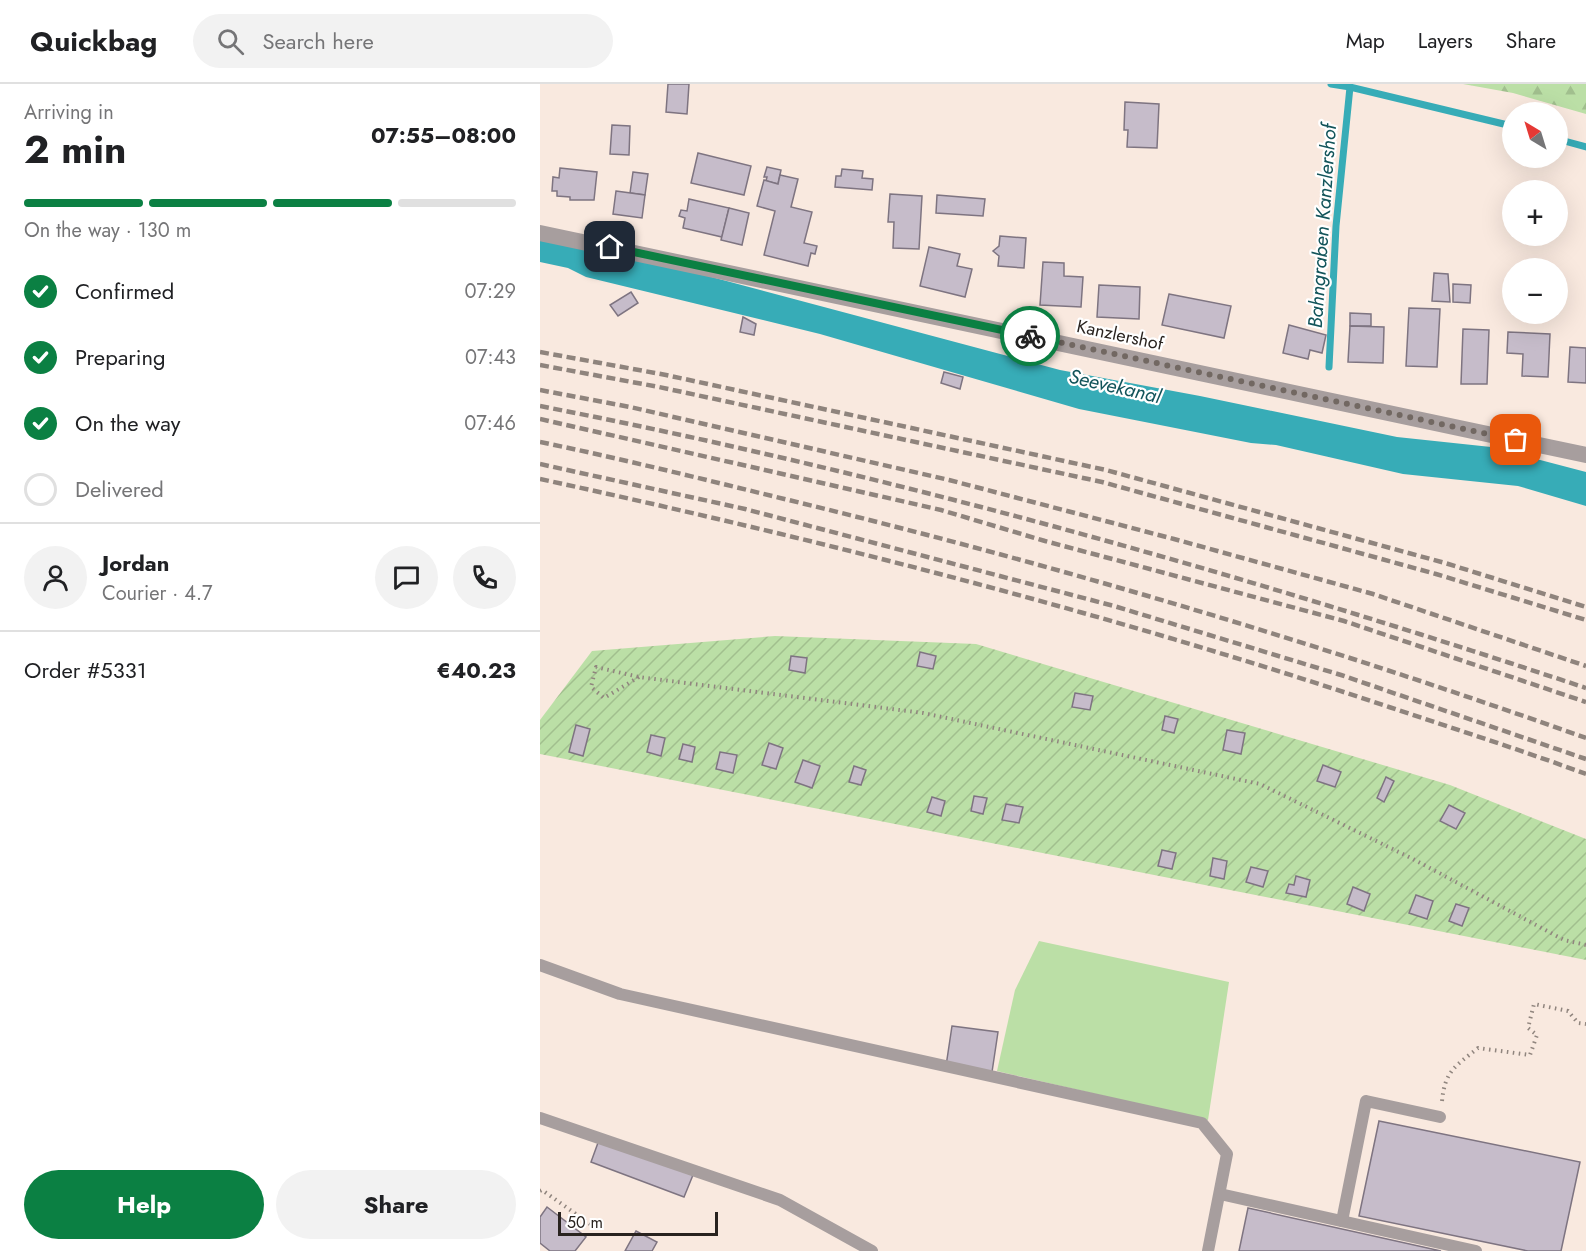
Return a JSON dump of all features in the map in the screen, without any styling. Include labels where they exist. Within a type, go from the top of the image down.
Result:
[{"type":"street","name":"Kanzlershof","points":[[540,233],[1586,455]]},
{"type":"lane","points":[[540,965],[620,994],[1202,1123],[1227,1154],[1208,1251]]},
{"type":"lane","points":[[1342,1221],[1366,1101],[1440,1117]]},
{"type":"lane","points":[[540,1118],[780,1200],[872,1251]]},
{"type":"lane","points":[[1220,1194],[1476,1251]]},
{"type":"path","points":[[639,677],[604,698],[591,687],[596,667],[639,677],[923,713],[1260,784],[1413,859],[1564,940],[1586,945]]},
{"type":"path","points":[[1440,1117],[1444,1082],[1449,1071],[1478,1048],[1530,1055],[1537,1035],[1527,1028],[1534,1004],[1568,1011],[1578,1023],[1586,1024]]},
{"type":"path","points":[[540,1191],[542,1190],[590,1224]]},
{"type":"green space","points":[[1463,84],[1586,84],[1586,114],[1568,109],[1568,102],[1544,102],[1513,93]]},
{"type":"green space","points":[[775,636],[976,644],[1450,785],[1586,839],[1586,960],[540,754],[540,720],[592,651]]},
{"type":"green space","points":[[1039,941],[1229,982],[1208,1120],[997,1071],[1015,990]]},
{"type":"water","name":"Seevekanal","points":[[540,240],[633,256],[1060,370],[1397,437],[1491,447],[1586,472],[1586,506],[1518,486],[1403,474],[1276,445],[1251,443],[1079,409],[820,334],[586,277],[568,268],[540,262]]},
{"type":"building","points":[[668,84],[689,84],[687,114],[666,112]]},
{"type":"building","points":[[1125,102],[1159,104],[1157,148],[1127,147],[1128,130],[1124,130]]},
{"type":"building","points":[[612,125],[630,126],[629,155],[610,154]]},
{"type":"building","points":[[698,153],[751,166],[744,195],[691,183]]},
{"type":"building","points":[[767,167],[781,170],[778,184],[766,181],[767,177],[764,177]]},
{"type":"building","points":[[560,168],[597,172],[594,200],[570,200],[570,197],[557,196],[557,191],[552,191],[553,177],[559,178]]},
{"type":"building","points":[[842,169],[863,171],[862,178],[873,179],[872,190],[835,187],[836,176],[841,176]]},
{"type":"building","points":[[633,172],[648,174],[645,195],[630,193]]},
{"type":"building","points":[[780,175],[798,179],[791,207],[812,212],[804,243],[817,246],[815,254],[811,253],[808,266],[764,255],[775,211],[757,206],[764,180],[778,184]]},
{"type":"building","points":[[616,191],[645,195],[642,218],[613,214]]},
{"type":"building","points":[[890,194],[922,196],[919,249],[893,248],[894,222],[888,222]]},
{"type":"building","points":[[937,195],[985,199],[983,216],[936,213]]},
{"type":"building","points":[[689,199],[729,208],[722,237],[683,228],[685,218],[679,216],[681,210],[687,211]]},
{"type":"building","points":[[729,208],[749,213],[742,245],[721,240]]},
{"type":"building","points":[[1000,236],[1026,238],[1024,268],[998,266],[999,256],[993,251],[999,246]]},
{"type":"building","points":[[929,247],[960,254],[957,266],[972,269],[965,297],[920,286]]},
{"type":"building","points":[[1043,262],[1064,263],[1064,276],[1083,277],[1081,307],[1040,305]]},
{"type":"building","points":[[1434,273],[1448,274],[1450,302],[1432,301]]},
{"type":"building","points":[[1453,284],[1471,285],[1470,303],[1453,302]]},
{"type":"building","points":[[1099,285],[1140,287],[1139,319],[1097,317]]},
{"type":"building","points":[[631,292],[638,303],[618,316],[610,305]]},
{"type":"building","points":[[1169,294],[1231,306],[1224,338],[1162,325]]},
{"type":"building","points":[[1409,308],[1440,309],[1437,367],[1406,366]]},
{"type":"building","points":[[1350,313],[1371,314],[1371,326],[1350,326]]},
{"type":"building","points":[[743,317],[756,324],[754,335],[740,332]]},
{"type":"building","points":[[1289,325],[1326,335],[1322,353],[1310,350],[1308,359],[1283,353]]},
{"type":"building","points":[[1350,326],[1384,327],[1383,363],[1348,362]]},
{"type":"building","points":[[1463,329],[1489,330],[1487,384],[1461,384]]},
{"type":"building","points":[[1508,332],[1550,334],[1548,377],[1522,376],[1523,354],[1507,353]]},
{"type":"building","points":[[1570,347],[1586,348],[1586,383],[1568,382]]},
{"type":"building","points":[[944,372],[963,377],[960,389],[941,383]]},
{"type":"building","points":[[920,652],[936,656],[933,669],[917,666]]},
{"type":"building","points":[[791,656],[807,658],[805,673],[789,670]]},
{"type":"building","points":[[1075,693],[1093,696],[1090,710],[1072,707]]},
{"type":"building","points":[[1165,716],[1178,719],[1174,733],[1162,730]]},
{"type":"building","points":[[576,725],[590,729],[583,756],[569,752]]},
{"type":"building","points":[[1227,730],[1245,733],[1241,754],[1223,750]]},
{"type":"building","points":[[651,735],[665,738],[661,756],[647,752]]},
{"type":"building","points":[[769,743],[783,748],[776,769],[762,765]]},
{"type":"building","points":[[683,744],[695,747],[692,762],[679,759]]},
{"type":"building","points":[[720,752],[737,755],[733,773],[716,769]]},
{"type":"building","points":[[803,760],[820,766],[812,788],[795,782]]},
{"type":"building","points":[[1323,765],[1341,772],[1335,787],[1317,781]]},
{"type":"building","points":[[854,766],[866,770],[861,785],[849,782]]},
{"type":"building","points":[[1386,777],[1394,781],[1384,802],[1377,798]]},
{"type":"building","points":[[974,796],[987,798],[983,814],[971,811]]},
{"type":"building","points":[[932,797],[945,801],[941,816],[927,812]]},
{"type":"building","points":[[1006,804],[1023,807],[1019,823],[1002,820]]},
{"type":"building","points":[[1449,805],[1465,813],[1456,829],[1440,821]]},
{"type":"building","points":[[1162,850],[1176,853],[1172,869],[1158,866]]},
{"type":"building","points":[[1213,858],[1227,861],[1224,879],[1210,876]]},
{"type":"building","points":[[1251,867],[1268,871],[1263,887],[1246,882]]},
{"type":"building","points":[[1296,876],[1310,880],[1306,897],[1286,893],[1289,884],[1294,885]]},
{"type":"building","points":[[1353,887],[1370,894],[1364,911],[1347,904]]},
{"type":"building","points":[[1416,895],[1433,901],[1427,919],[1409,913]]},
{"type":"building","points":[[1456,904],[1469,908],[1462,926],[1449,921]]},
{"type":"building","points":[[952,1026],[998,1032],[992,1072],[946,1066]]},
{"type":"building","points":[[1379,1121],[1580,1162],[1561,1251],[1528,1251],[1359,1216]]},
{"type":"building","points":[[599,1140],[693,1175],[684,1197],[591,1162]]},
{"type":"building","points":[[547,1207],[586,1237],[575,1251],[550,1251],[540,1243],[540,1217]]},
{"type":"building","points":[[1248,1208],[1441,1251],[1239,1251]]},
{"type":"building","points":[[636,1231],[657,1242],[652,1251],[625,1251]]},
{"type":"waterway","name":"Bahngraben Kanzlershof","points":[[1331,84],[1350,87]]},
{"type":"waterway","name":"Bahngraben Kanzlershof","points":[[1329,367],[1336,226],[1350,87],[1502,124]]},
{"type":"waterway","name":"Bahngraben Kanzlershof","points":[[1568,142],[1586,147]]},
{"type":"railway","points":[[540,352],[666,375],[1106,470],[1445,563],[1586,607]]},
{"type":"railway","points":[[540,365],[659,387],[1102,482],[1436,574],[1586,620]]},
{"type":"railway","points":[[540,390],[630,407],[949,480],[1174,539],[1373,594],[1586,666]]},
{"type":"railway","points":[[540,406],[805,463],[1068,530],[1328,606],[1586,688]]},
{"type":"railway","points":[[540,419],[941,510],[1045,541],[1344,621],[1586,702]]},
{"type":"railway","points":[[540,442],[801,503],[1000,554],[1294,640],[1586,738]]},
{"type":"railway","points":[[540,464],[745,509],[1114,606],[1341,675],[1586,759]]},
{"type":"railway","points":[[540,479],[861,554],[1074,610],[1284,673],[1586,774]]},
{"type":"way so far","points":[[1030,336],[1516,440]]},
{"type":"route","points":[[610,247],[1030,336]]}]
